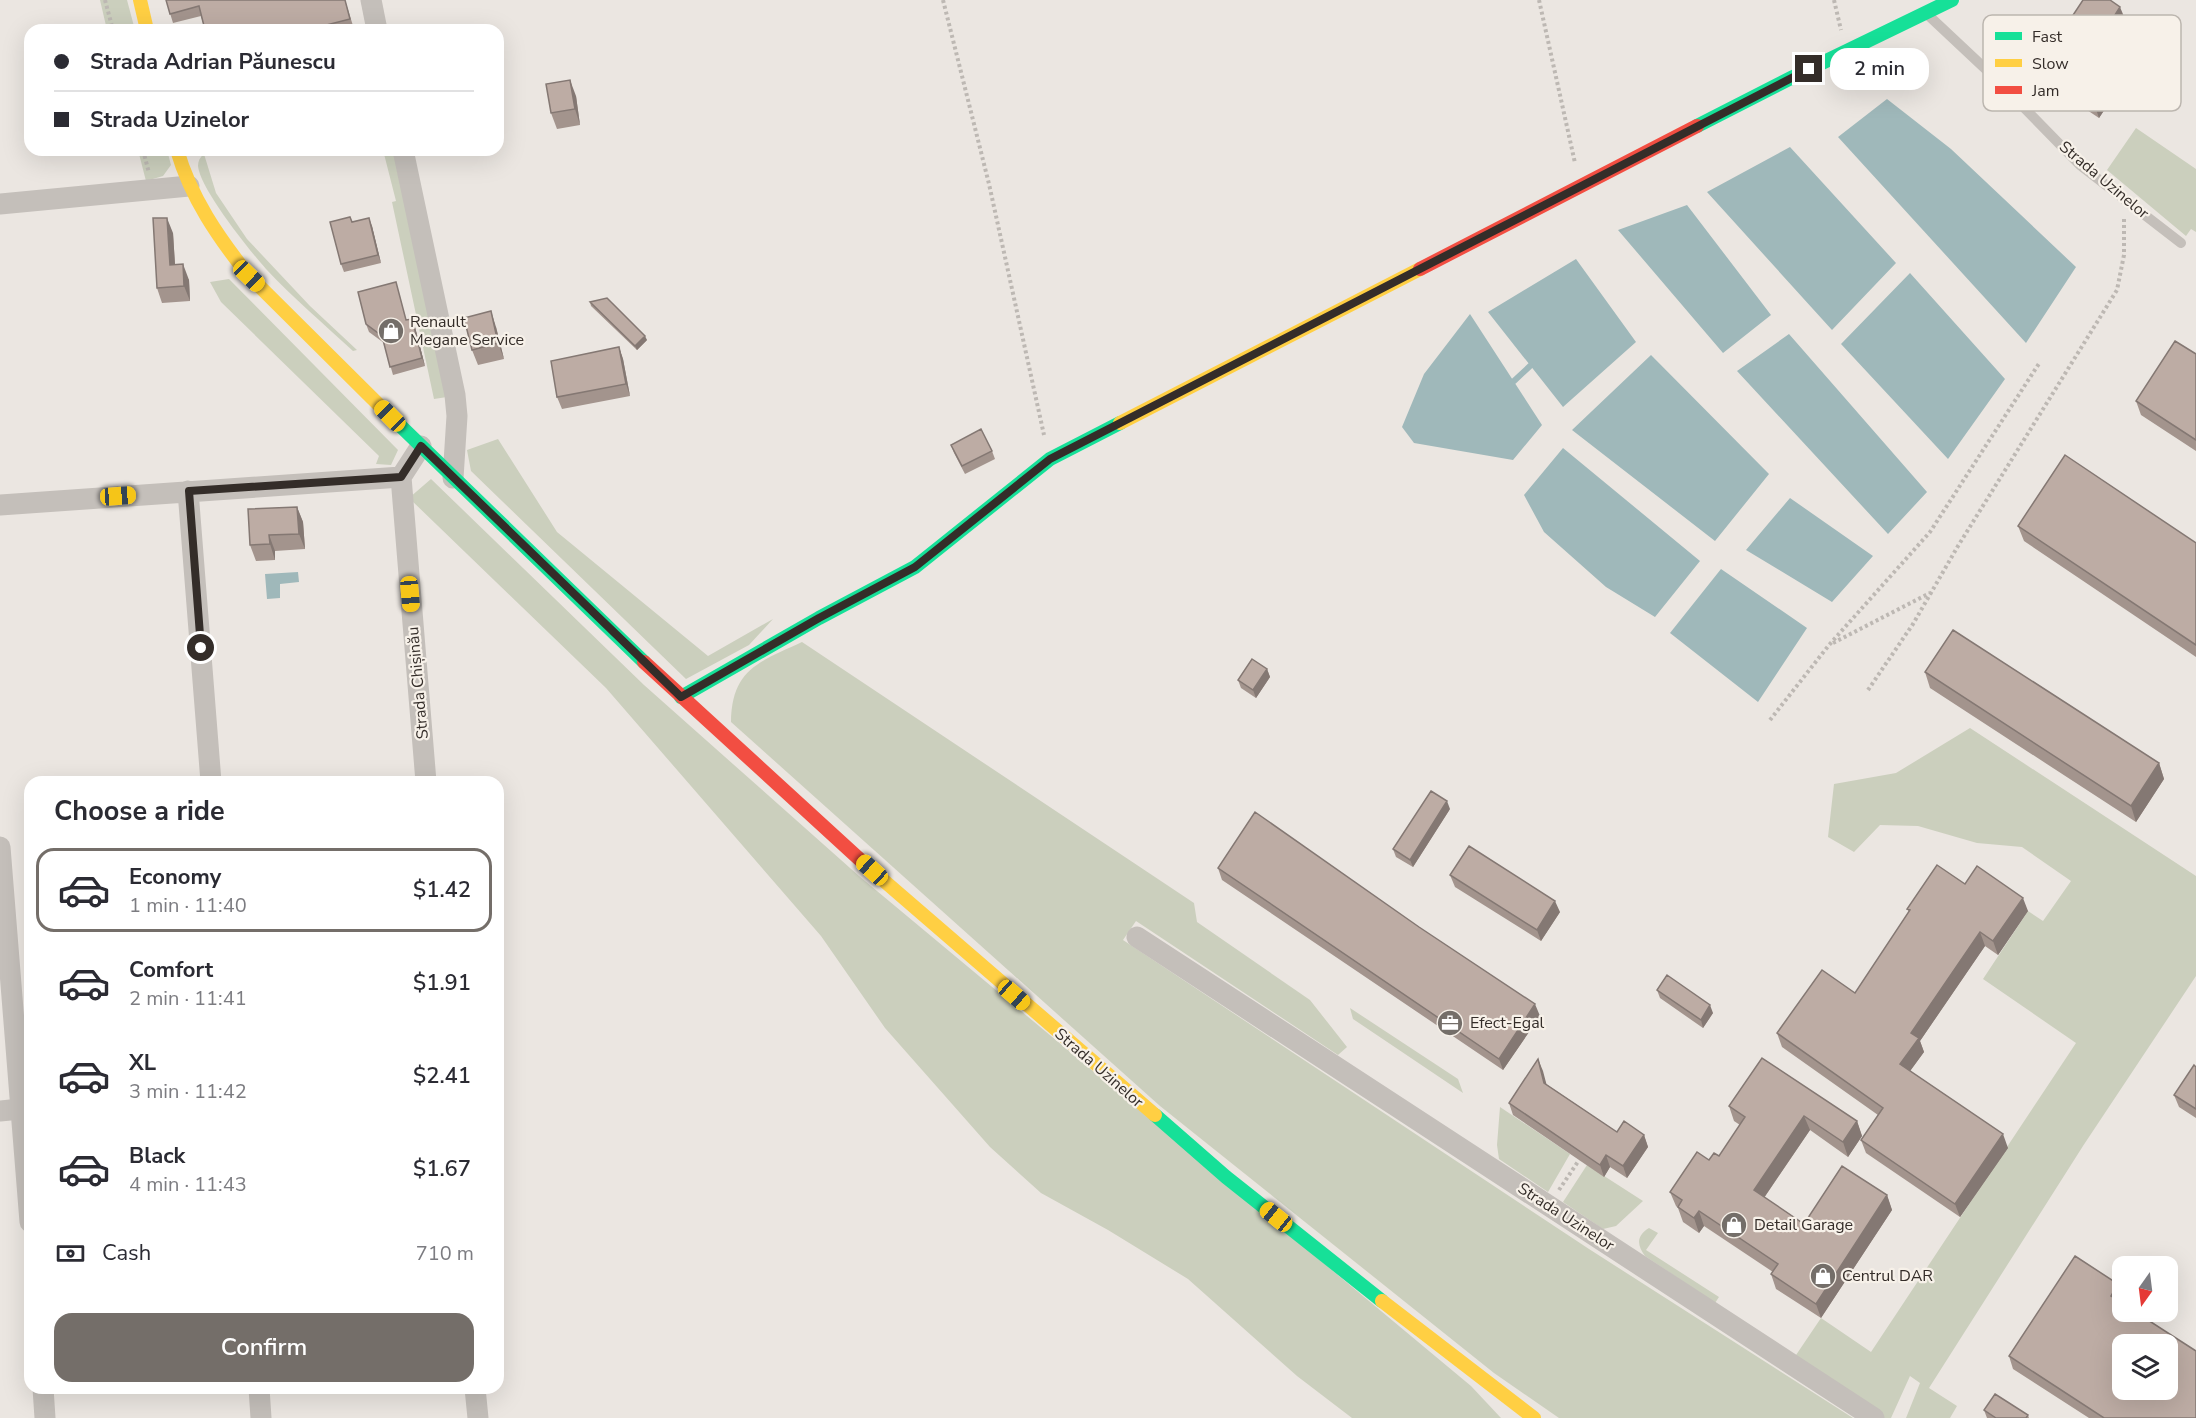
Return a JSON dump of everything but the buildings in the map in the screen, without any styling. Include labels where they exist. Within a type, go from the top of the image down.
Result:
[{"type":"street","points":[[140,0],[146,24]]},
{"type":"street","points":[[371,0],[376,24]]},
{"type":"street","points":[[681,697],[819,618],[915,567],[1050,459],[1791,78],[1952,0]]},
{"type":"street","name":"Strada Uzinelor","points":[[179,156],[189,186],[226,247],[249,276],[453,478],[681,697],[907,902],[1217,1169],[1344,1272],[1534,1418]]},
{"type":"street","points":[[404,156],[455,395],[457,416],[453,478]]},
{"type":"street","points":[[0,204],[189,186]]},
{"type":"street","points":[[0,505],[401,477],[421,446]]},
{"type":"street","name":"Strada Chișinău","points":[[401,477],[426,776]]},
{"type":"street","points":[[189,491],[211,776]]},
{"type":"street","points":[[0,847],[24,1089]]},
{"type":"street","name":"Strada Uzinelor","points":[[1137,937],[1874,1418]]},
{"type":"street","points":[[0,1111],[24,1109]]},
{"type":"street","points":[[43,1394],[45,1418]]},
{"type":"street","points":[[259,1394],[261,1418]]},
{"type":"street","points":[[476,1394],[478,1418]]},
{"type":"lane","name":"Strada Uzinelor","points":[[1925,13],[1983,67]]},
{"type":"lane","name":"Strada Uzinelor","points":[[2027,111],[2080,165],[2181,243]]},
{"type":"path","points":[[105,0],[111,24]]},
{"type":"path","points":[[943,0],[989,184],[1050,459]]},
{"type":"path","points":[[1539,0],[1580,186]]},
{"type":"path","points":[[145,156],[150,177]]},
{"type":"path","points":[[1868,690],[1913,624],[1958,546],[2117,290],[2124,255],[2124,199]]},
{"type":"path","points":[[1770,720],[1829,645],[1930,532],[2040,362]]},
{"type":"path","points":[[1829,645],[1931,593]]},
{"type":"path","points":[[1548,1205],[1579,1160]]},
{"type":"green space","points":[[100,0],[127,0],[133,24],[106,24]]},
{"type":"green space","points":[[2136,128],[2196,169],[2196,232],[2191,229],[2186,236],[2107,170]]},
{"type":"green space","points":[[140,156],[169,156],[171,165],[163,176],[146,181]]},
{"type":"green space","points":[[205,156],[216,193],[247,239],[310,306],[357,350],[353,351],[287,290],[238,235],[207,189],[198,166],[200,158]]},
{"type":"green space","points":[[385,156],[394,156],[447,397],[434,399],[392,202],[396,201]]},
{"type":"green space","points":[[229,279],[398,450],[391,465],[376,464],[379,456],[221,302],[210,282]]},
{"type":"green space","points":[[498,439],[557,532],[708,656],[773,619],[749,645],[686,679],[471,471],[467,450]]},
{"type":"green space","points":[[431,479],[644,685],[859,876],[1471,1386],[1501,1418],[1352,1418],[1297,1376],[1188,1279],[1108,1230],[1041,1193],[990,1147],[885,1028],[821,936],[606,688],[409,498]]},
{"type":"green space","points":[[802,642],[1194,903],[1197,922],[1310,1000],[1347,1047],[1338,1055],[1136,921],[1123,940],[1589,1249],[1853,1418],[1559,1418],[1494,1373],[1160,1106],[731,722],[736,690],[743,679],[761,662]]},
{"type":"green space","points":[[1970,728],[2196,876],[2196,976],[2083,1146],[1929,1388],[1957,1406],[1950,1418],[1906,1418],[1920,1383],[1910,1376],[1891,1418],[1883,1418],[1794,1358],[1821,1318],[1871,1352],[2076,1043],[1983,979],[2028,911],[2043,921],[2071,881],[2022,847],[1977,843],[1918,826],[1880,825],[1854,852],[1828,837],[1834,784],[1896,773]]},
{"type":"green space","points":[[1350,1008],[1458,1079],[1463,1093],[1353,1019]]},
{"type":"green space","points":[[1500,1107],[1570,1154],[1548,1192],[1499,1159],[1497,1145]]},
{"type":"green space","points":[[1587,1165],[1643,1201],[1616,1226],[1603,1229],[1563,1202]]},
{"type":"green space","points":[[1649,1228],[1658,1233],[1646,1250],[1719,1297],[1715,1303],[1645,1256],[1639,1241],[1642,1234]]},
{"type":"water","points":[[1887,99],[1951,149],[2076,267],[2026,343],[1838,137]]},
{"type":"water","points":[[1790,147],[1896,263],[1832,330],[1707,192]]},
{"type":"water","points":[[1687,205],[1771,315],[1723,353],[1618,230]]},
{"type":"water","points":[[1576,259],[1636,342],[1563,407],[1488,312]]},
{"type":"water","points":[[1910,273],[2005,379],[1948,459],[1841,344]]},
{"type":"water","points":[[1470,314],[1542,425],[1513,460],[1414,443],[1402,427],[1424,374]]},
{"type":"water","points":[[1789,334],[1927,492],[1888,534],[1737,371]]},
{"type":"water","points":[[1651,355],[1769,474],[1715,541],[1572,430]]},
{"type":"water","points":[[1563,448],[1700,561],[1655,617],[1606,587],[1544,532],[1524,495]]},
{"type":"water","points":[[1790,498],[1873,556],[1832,602],[1746,550]]},
{"type":"water","points":[[1721,569],[1807,628],[1758,702],[1670,633]]},
{"type":"water","points":[[298,572],[299,582],[280,584],[280,598],[267,599],[265,574]]},
{"type":"waterway","points":[[1514,381],[1530,366]]},
{"type":"traffic: fast","points":[[1697,126],[1952,0]]},
{"type":"traffic: fast","points":[[382,408],[644,662]]},
{"type":"traffic: fast","points":[[681,697],[819,618],[915,567],[1050,459],[1120,423]]},
{"type":"traffic: fast","points":[[1155,1115],[1226,1177],[1382,1301]]},
{"type":"traffic: slow","points":[[140,0],[146,24]]},
{"type":"traffic: slow","points":[[179,156],[198,201],[227,247],[249,276],[382,408]]},
{"type":"traffic: slow","points":[[1120,423],[1420,269]]},
{"type":"traffic: slow","points":[[868,867],[1155,1115]]},
{"type":"traffic: slow","points":[[1382,1301],[1534,1418]]},
{"type":"traffic: jam","points":[[1420,269],[1697,126]]},
{"type":"traffic: jam","points":[[644,662],[868,867]]},
{"type":"place","name":"Renault Megane Service","points":[[391,331]]},
{"type":"place","name":"Efect-Egal","points":[[1450,1023]]},
{"type":"place","name":"Detail Garage","points":[[1734,1225]]},
{"type":"place","name":"Centrul DAR","points":[[1823,1276]]},
{"type":"route","points":[[201,648],[189,491],[401,477],[421,446],[681,697],[819,618],[915,567],[1050,459],[1809,69]]}]
